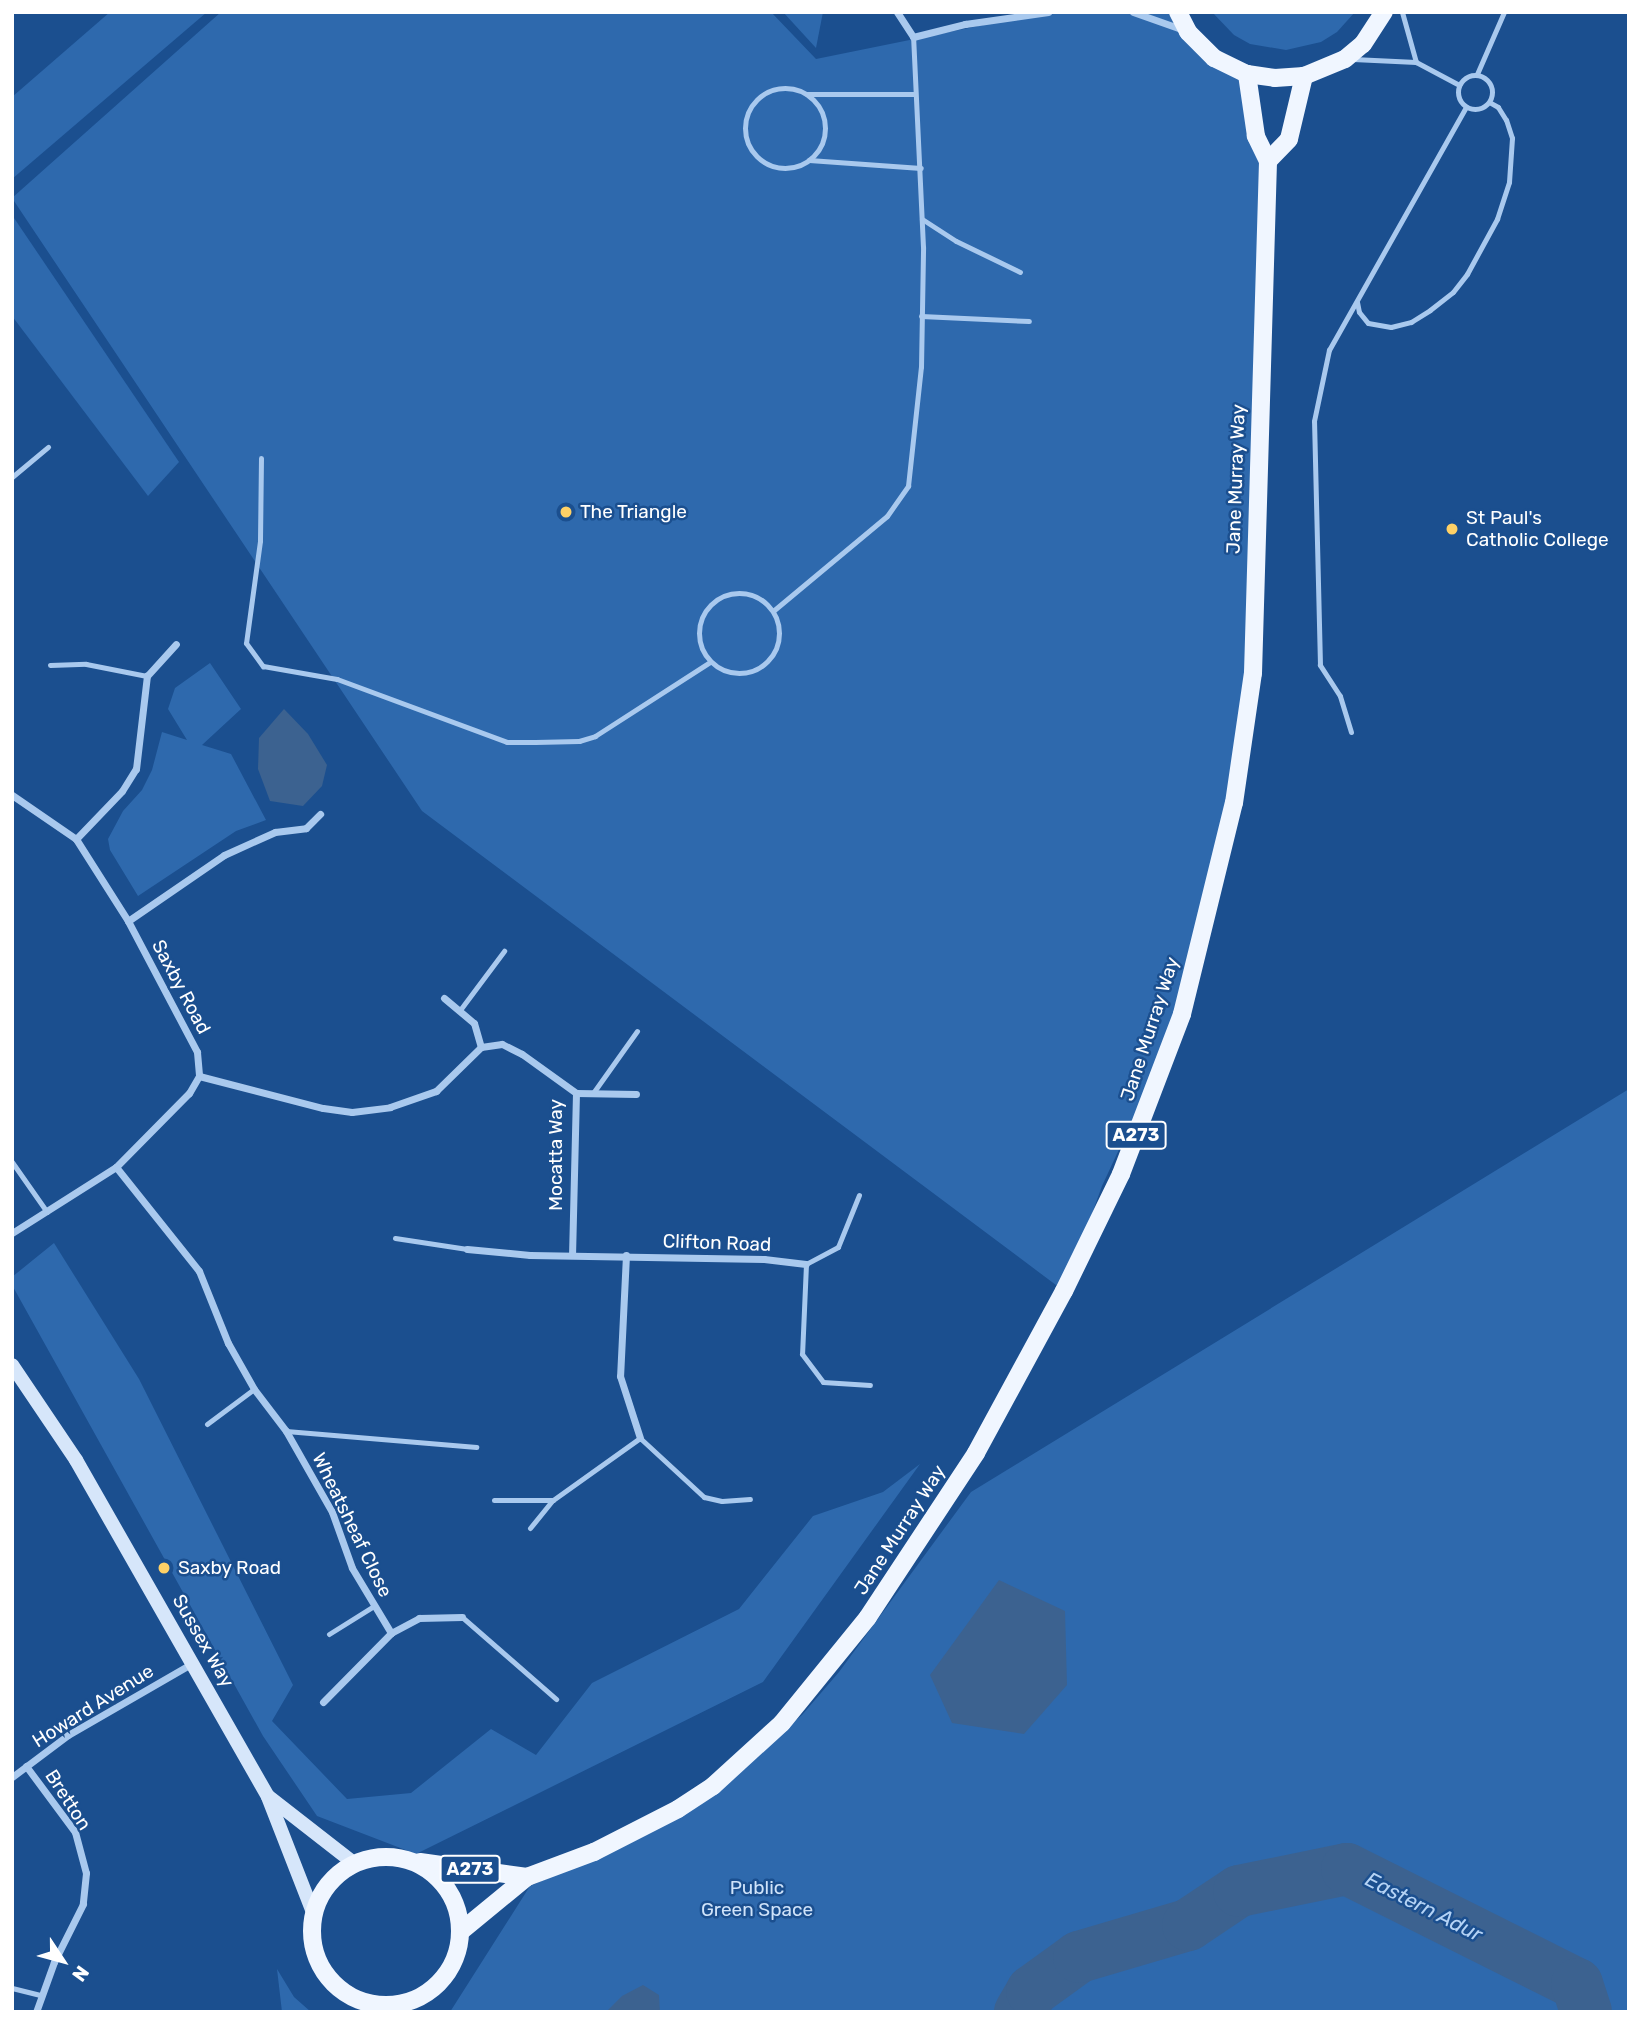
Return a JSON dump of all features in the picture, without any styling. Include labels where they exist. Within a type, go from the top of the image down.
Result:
[{"type":"main road","points":[[1178,12],[1188,32],[1214,58],[1247,74],[1275,78],[1304,76],[1345,59],[1363,44],[1384,12]]},
{"type":"main road","name":"Jane Murray Way","points":[[460,1932],[527,1877],[594,1852],[678,1809],[713,1786],[782,1723],[868,1617],[976,1453],[1064,1292],[1121,1174],[1182,1013],[1217,877],[1238,777],[1253,673],[1268,161],[1256,136],[1247,74]]},
{"type":"main road","points":[[1268,161],[1289,139],[1304,76]]},
{"type":"main road","points":[[418,2012],[432,1989],[447,1973],[456,1954],[460,1932],[457,1910],[448,1889],[433,1873],[413,1861],[394,1857],[374,1857],[355,1864],[336,1876],[322,1894],[313,1915],[312,1939],[318,1962],[332,1982],[352,2004],[392,2005],[413,2000],[432,1989]]},
{"type":"main road","name":"Jane Murray Way","points":[[413,1861],[527,1877]]},
{"type":"street","points":[[897,12],[913,37],[965,24],[1048,12]]},
{"type":"street","points":[[1133,12],[1188,32]]},
{"type":"street","points":[[76,839],[122,790],[136,769],[147,676],[176,644]]},
{"type":"street","name":"Saxby Road","points":[[12,795],[76,839],[128,921],[197,1052],[199,1076]]},
{"type":"street","points":[[128,921],[225,855],[275,832],[306,828],[320,814]]},
{"type":"street","points":[[12,1233],[116,1167],[189,1093],[199,1076],[323,1108],[352,1112],[390,1107],[436,1091],[481,1047],[474,1023],[444,998]]},
{"type":"street","name":"Mocatta Way","points":[[481,1047],[502,1044],[522,1054],[576,1093],[572,1254]]},
{"type":"street","points":[[576,1093],[636,1094]]},
{"type":"street","name":"Wheatsheaf Close","points":[[116,1167],[199,1271],[228,1343],[254,1389],[286,1431],[332,1512],[352,1567],[391,1633]]},
{"type":"street","name":"Clifton Road","points":[[467,1250],[530,1255],[764,1259],[806,1264]]},
{"type":"street","points":[[626,1255],[620,1376],[640,1438]]},
{"type":"street","name":"Sussex Way","points":[[12,1365],[76,1461],[268,1797],[313,1915]]},
{"type":"street","points":[[323,1702],[391,1633],[419,1618],[462,1617]]},
{"type":"street","name":"Howard Avenue","points":[[12,1777],[68,1735],[191,1664]]},
{"type":"street","name":"Bretton","points":[[26,1766],[75,1832],[86,1873],[83,1904],[40,1995],[38,2011]]},
{"type":"street","name":"Sussex Way","points":[[268,1797],[355,1864]]},
{"type":"lane","points":[[1402,12],[1416,62]]},
{"type":"lane","points":[[1466,107],[1457,93],[1459,85],[1464,79],[1477,74],[1504,12]]},
{"type":"lane","points":[[773,611],[887,516],[908,486],[921,367],[921,168],[913,37]]},
{"type":"lane","points":[[1345,59],[1416,62],[1459,85]]},
{"type":"lane","points":[[1466,107],[1483,108],[1489,103],[1493,88],[1490,82],[1477,74]]},
{"type":"lane","points":[[807,94],[816,102],[825,126],[819,150],[809,160],[797,166],[769,165],[753,152],[745,133],[746,119],[759,97],[783,87],[807,94],[915,94]]},
{"type":"lane","points":[[1357,302],[1359,312],[1368,323],[1391,327],[1411,322],[1453,292],[1467,274],[1497,219],[1511,170],[1512,138],[1498,107],[1489,103]]},
{"type":"lane","points":[[1351,733],[1340,696],[1320,664],[1314,421],[1329,350],[1466,107]]},
{"type":"lane","points":[[809,160],[921,168]]},
{"type":"lane","points":[[922,219],[956,241],[1020,272]]},
{"type":"lane","points":[[921,316],[1029,321]]},
{"type":"lane","points":[[12,477],[48,447]]},
{"type":"lane","points":[[261,458],[260,541],[246,643],[263,666],[337,679],[507,742],[579,741],[595,736],[710,662]]},
{"type":"lane","points":[[733,593],[751,594],[773,611],[779,639],[775,652],[766,664],[757,670],[738,674],[721,670],[710,662],[701,649],[698,632],[703,613],[715,600],[733,593]]},
{"type":"lane","points":[[50,665],[86,664],[147,676]]},
{"type":"lane","points":[[460,1010],[504,951]]},
{"type":"lane","points":[[593,1093],[637,1031]]},
{"type":"lane","points":[[12,1162],[47,1212]]},
{"type":"lane","points":[[859,1195],[838,1247],[806,1264],[802,1354],[823,1382],[870,1385]]},
{"type":"lane","points":[[395,1238],[467,1250]]},
{"type":"lane","points":[[207,1424],[254,1389]]},
{"type":"lane","name":"Wheatsheaf Close","points":[[286,1431],[476,1447]]},
{"type":"lane","points":[[530,1528],[553,1500],[640,1438],[704,1497],[722,1501],[750,1499]]},
{"type":"lane","points":[[494,1500],[553,1500]]},
{"type":"lane","points":[[329,1634],[374,1606]]},
{"type":"lane","points":[[462,1617],[556,1699]]},
{"type":"lane","points":[[12,1988],[40,1995]]},
{"type":"green space","points":[[110,12],[207,12],[12,179],[12,97]]},
{"type":"green space","points":[[221,12],[771,12],[816,59],[1048,12],[1178,12],[1197,51],[1247,74],[1268,161],[1253,673],[1182,1014],[1102,1186],[1064,1291],[422,811],[12,198]]},
{"type":"green space","points":[[783,12],[823,12],[816,48]]},
{"type":"green space","points":[[1212,12],[1355,12],[1337,32],[1321,42],[1286,50],[1250,44],[1234,35]]},
{"type":"green space","points":[[12,215],[179,462],[148,496],[12,316]]},
{"type":"green space","points":[[210,663],[241,709],[202,745],[231,754],[266,820],[236,831],[138,896],[110,850],[108,839],[123,811],[142,790],[152,770],[162,732],[187,740],[168,709],[175,688]]},
{"type":"green space","name":"Public Green Space","points":[[1629,1089],[1629,2012],[450,2012],[530,1886],[626,1845],[709,1793],[802,1715],[839,1672],[971,1492]]},
{"type":"green space","points":[[54,1243],[139,1379],[293,1685],[272,1721],[347,1799],[411,1793],[491,1729],[536,1755],[592,1683],[739,1609],[813,1516],[883,1492],[920,1464],[763,1682],[416,1854],[317,1816],[263,1736],[12,1285],[12,1277]]},
{"type":"green space","points":[[277,1969],[294,1997],[311,2012],[282,2012]]},
{"type":"shaded area","points":[[284,709],[308,734],[327,765],[322,786],[303,806],[270,801],[258,769],[259,738]]},
{"type":"shaded area","points":[[999,1580],[1065,1611],[1067,1685],[1024,1734],[952,1723],[930,1675]]},
{"type":"shaded area","points":[[643,1985],[659,1995],[660,2012],[606,2012],[622,1996]]},
{"type":"waterway","name":"Eastern Adur","points":[[1020,2012],[1032,1991],[1079,1957],[1188,1925],[1239,1891],[1347,1869],[1577,1984],[1586,2012]]},
{"type":"place","name":"The Triangle","points":[[566,512]]},
{"type":"place","name":"St Paul's Catholic College","points":[[1452,529]]},
{"type":"place","name":"Saxby Road","points":[[164,1568]]}]
